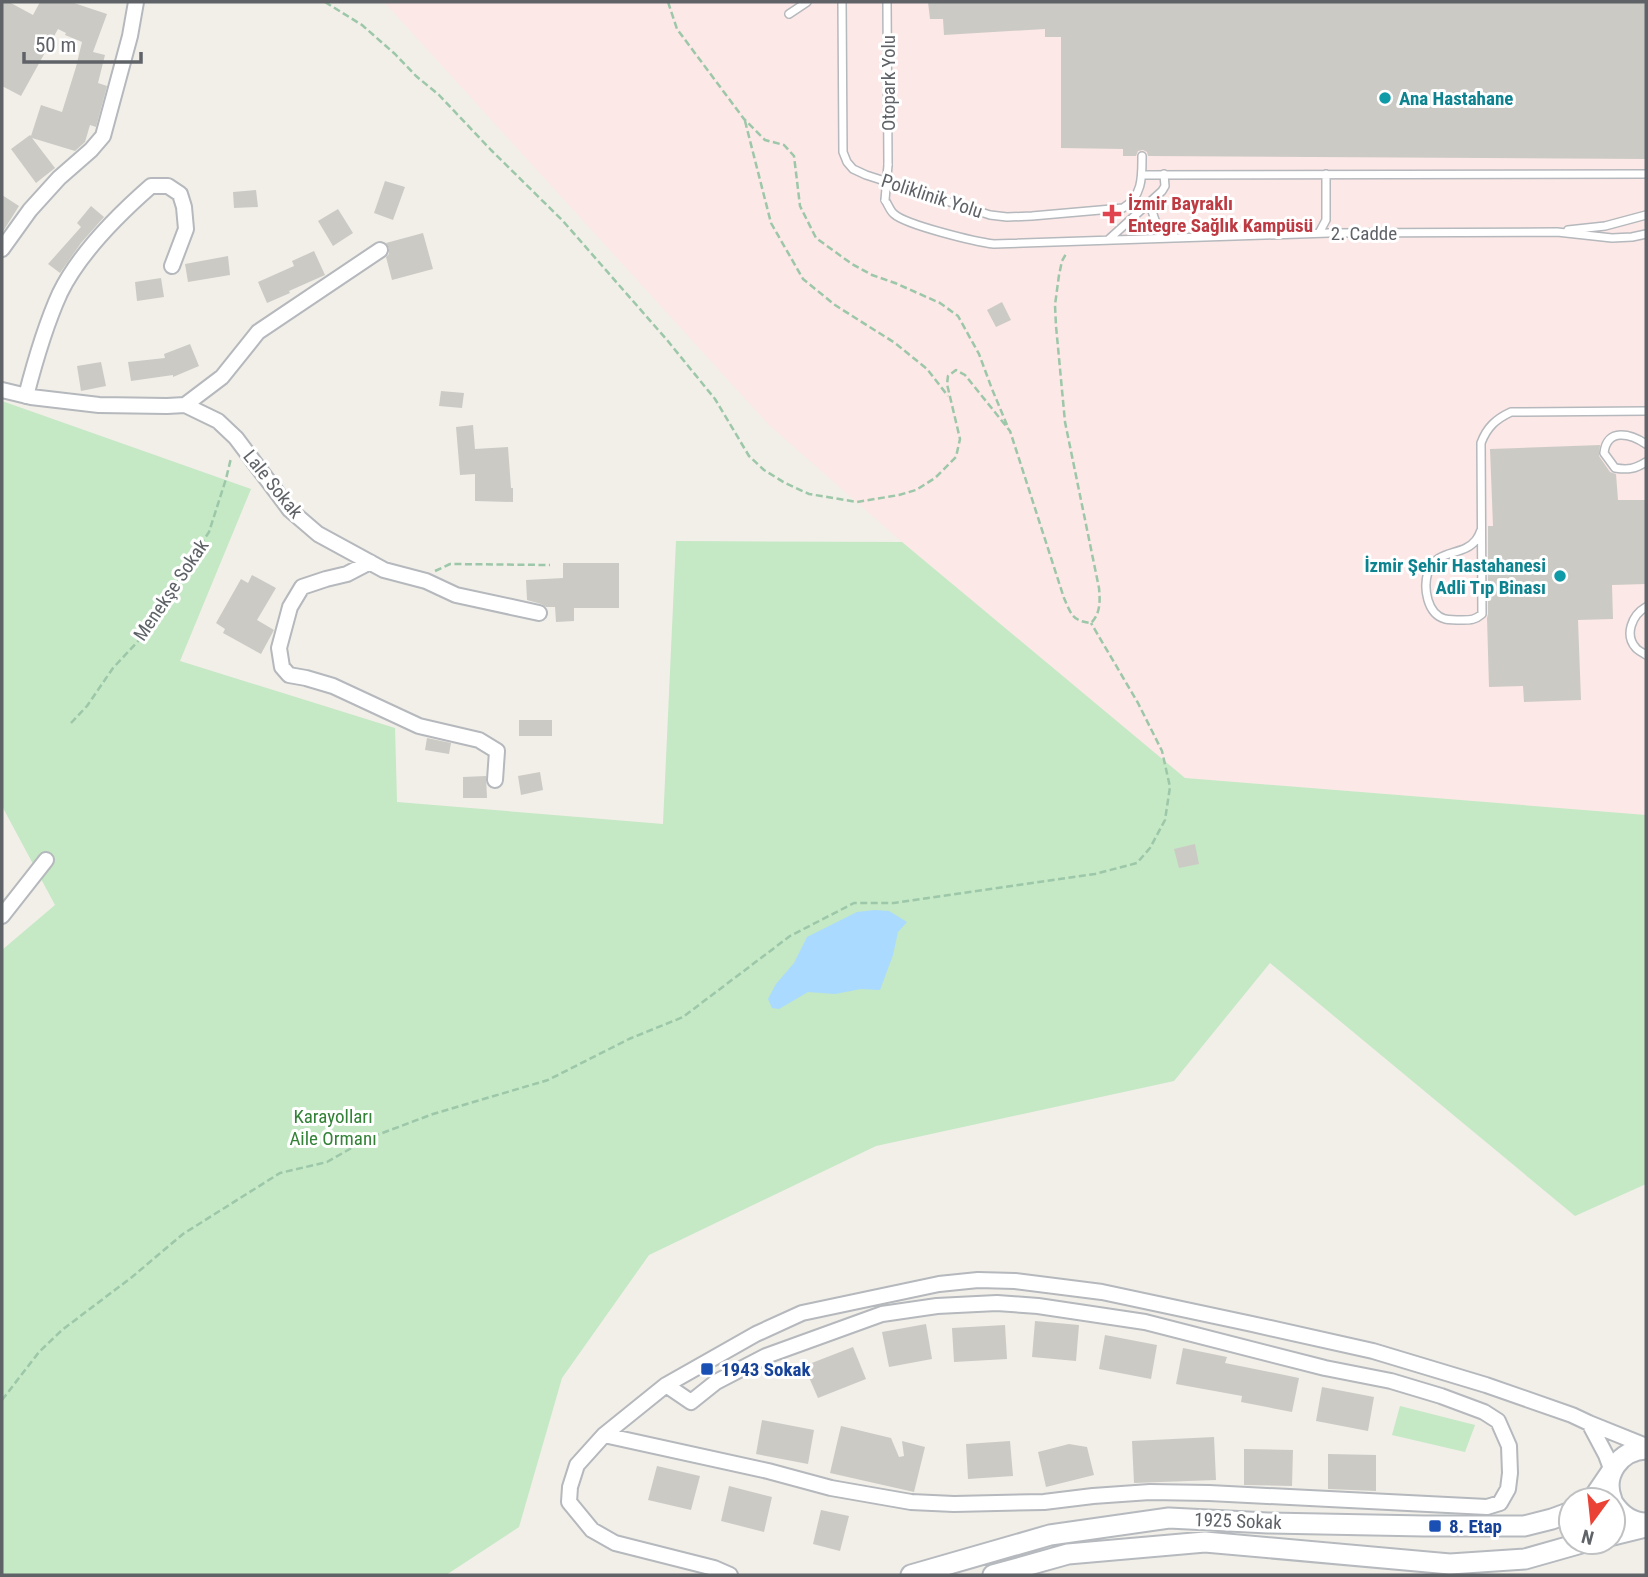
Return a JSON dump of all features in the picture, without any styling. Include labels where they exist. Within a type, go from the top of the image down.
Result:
[{"type":"main road","points":[[1602,1486],[1619,1460],[1629,1452],[1646,1448]]},
{"type":"main road","points":[[1609,1486],[1612,1471]]},
{"type":"main road","name":"1925 Sokak","points":[[911,1575],[1050,1535],[1169,1518],[1368,1525],[1524,1526],[1557,1517]]},
{"type":"main road","points":[[1627,1518],[1646,1525]]},
{"type":"main road","points":[[1627,1531],[1646,1525]]},
{"type":"main road","name":"1925 Sokak","points":[[993,1575],[1068,1554],[1205,1542],[1450,1564],[1525,1559],[1557,1550]]},
{"type":"street","points":[[2,248],[30,210],[103,136],[130,36],[136,2]]},
{"type":"street","points":[[26,396],[38,352],[61,292],[78,264],[109,227],[151,186],[168,186],[180,194],[184,207],[186,229],[172,266]]},
{"type":"street","points":[[185,405],[222,377],[258,332],[380,250]]},
{"type":"street","name":"Lale Sokak","points":[[2,390],[26,396],[99,405],[185,405],[218,421],[236,438],[290,510],[318,534],[384,570],[426,580],[456,595],[539,613]]},
{"type":"street","points":[[370,562],[347,574],[302,587],[290,607],[279,648],[282,667],[289,675],[333,686],[419,726],[479,740],[496,751],[495,780]]},
{"type":"street","points":[[2,916],[46,860]]},
{"type":"street","points":[[730,1575],[714,1568],[615,1543],[592,1530],[569,1502],[570,1487],[577,1465],[604,1435],[666,1385],[756,1334],[802,1313],[939,1284],[978,1280],[1015,1281],[1102,1292],[1373,1351],[1486,1385],[1572,1415],[1646,1448]]},
{"type":"street","points":[[604,1435],[768,1471],[831,1488],[911,1502],[954,1504],[1044,1502],[1150,1492],[1488,1507],[1500,1503],[1508,1489],[1510,1473],[1509,1446],[1497,1422],[1484,1412],[1441,1396],[1391,1381],[1325,1368],[1145,1322],[1038,1306],[997,1303],[917,1308],[882,1314],[766,1356],[716,1382],[691,1402],[666,1385]]},
{"type":"street","points":[[1589,1423],[1612,1471]]},
{"type":"street","points":[[1368,1525],[1371,1501]]},
{"type":"lane","points":[[789,13],[807,2]]},
{"type":"lane","name":"Poliklinik Yolu","points":[[842,2],[843,152],[853,169],[990,215],[1007,218],[1123,208],[1130,204],[1141,185],[1143,156]]},
{"type":"lane","name":"Otopark Yolu","points":[[885,200],[888,165],[887,2]]},
{"type":"lane","points":[[1107,241],[1154,200],[1165,186],[1164,174]]},
{"type":"lane","points":[[1318,233],[1326,220],[1326,174]]},
{"type":"lane","points":[[1142,175],[1646,174]]},
{"type":"lane","name":"2. Cadde","points":[[885,200],[894,214],[908,221],[975,242],[994,244],[1318,233],[1557,232],[1612,237],[1646,234]]},
{"type":"lane","points":[[1154,200],[1152,211],[1157,226],[1177,238]]},
{"type":"lane","points":[[1557,232],[1605,226],[1646,215]]},
{"type":"lane","points":[[1481,530],[1469,546],[1445,554],[1432,564],[1427,575],[1429,604],[1436,614],[1444,619],[1475,620],[1482,614],[1482,443],[1486,431],[1498,419],[1511,412],[1646,411]]},
{"type":"lane","points":[[1646,444],[1628,434],[1617,435],[1605,445],[1604,453],[1615,468],[1636,469],[1646,462]]},
{"type":"lane","points":[[1646,607],[1635,616],[1630,637],[1635,648],[1646,655]]},
{"type":"path","points":[[325,2],[362,25],[395,54],[564,220],[715,399],[749,456],[764,470],[809,494],[856,502],[916,490],[935,478],[956,457],[960,439],[947,384],[948,376],[956,370],[965,375],[1010,430]]},
{"type":"path","points":[[668,2],[677,29],[744,119],[765,140],[784,145],[794,156],[800,206],[816,238],[872,275],[940,303],[958,316],[979,354],[1010,430],[1072,617],[1081,622],[1091,622],[1096,618],[1100,606],[1099,587],[1065,422],[1055,316],[1062,261],[1075,242]]},
{"type":"path","points":[[744,119],[771,223],[803,279],[835,305],[895,343],[927,369],[950,398]]},
{"type":"path","name":"Menekşe Sokak","points":[[71,723],[87,706],[113,668],[141,638],[209,532],[236,438]]},
{"type":"path","points":[[426,580],[437,569],[450,564],[550,565]]},
{"type":"path","points":[[2,1400],[39,1352],[62,1330],[183,1234],[280,1173],[327,1162],[369,1138],[433,1114],[548,1080],[629,1039],[683,1017],[790,936],[854,903],[894,903],[1081,876],[1137,863],[1150,848],[1165,820],[1170,787],[1162,751],[1138,703],[1091,622]]},
{"type":"shaded area","name":"İzmir Bayraklı Entegre Sağlık Kampüsü","points":[[384,2],[1646,2],[1646,815],[1185,778],[902,542],[769,425]]},
{"type":"green space","name":"Karayolları Aile Ormanı","points":[[2,401],[251,489],[180,661],[395,728],[397,802],[663,824],[676,541],[902,542],[1185,778],[1646,815],[1646,1184],[1575,1216],[1270,963],[1174,1081],[876,1146],[649,1255],[562,1378],[519,1527],[446,1575],[2,1575],[2,950],[55,905],[2,806]]},
{"type":"green space","points":[[1400,1406],[1475,1425],[1465,1452],[1392,1435]]},
{"type":"water","points":[[889,911],[907,922],[898,932],[880,990],[861,989],[835,994],[808,992],[779,1009],[772,1008],[768,999],[776,984],[794,963],[807,937],[857,912]]},
{"type":"building","points":[[2,2],[9,2],[33,15],[40,2],[71,2],[107,14],[93,52],[105,55],[98,83],[107,86],[96,127],[90,125],[85,142],[75,151],[32,138],[55,168],[36,183],[11,149],[31,136],[41,105],[62,112],[82,42],[58,29],[21,96],[2,86]]},
{"type":"building","name":"Ana Hastahane","points":[[928,2],[1646,2],[1646,159],[1148,156],[1143,150],[1138,151],[1136,156],[1123,156],[1123,149],[1061,148],[1061,37],[1045,37],[1045,29],[944,35],[943,19],[930,19]]},
{"type":"building","points":[[385,181],[405,187],[393,220],[374,213]]},
{"type":"building","points":[[256,190],[258,207],[234,208],[233,192]]},
{"type":"building","points":[[2,195],[19,206],[2,233]]},
{"type":"building","points":[[91,206],[104,217],[60,273],[48,264],[81,227],[77,223]]},
{"type":"building","points":[[338,209],[353,233],[333,246],[318,221]]},
{"type":"building","points":[[423,233],[433,269],[392,280],[386,257],[389,249],[386,243]]},
{"type":"building","points":[[314,251],[325,275],[267,303],[258,282],[294,266],[292,261]]},
{"type":"building","points":[[228,256],[230,275],[188,282],[185,264]]},
{"type":"building","points":[[161,278],[164,297],[137,301],[135,282]]},
{"type":"building","points":[[1002,302],[1011,320],[996,327],[987,310]]},
{"type":"building","points":[[190,344],[199,366],[173,377],[131,381],[128,362],[165,358],[164,354]]},
{"type":"building","points":[[101,362],[106,386],[81,391],[77,366]]},
{"type":"building","points":[[441,391],[464,393],[462,408],[439,406]]},
{"type":"building","points":[[473,425],[475,449],[508,447],[513,502],[475,501],[475,474],[460,475],[456,427]]},
{"type":"building","name":"İzmir Şehir Hastahanesi Adli Tıp Binası","points":[[1600,445],[1599,456],[1610,472],[1616,474],[1618,500],[1646,500],[1646,584],[1612,585],[1613,619],[1578,620],[1581,700],[1524,702],[1523,686],[1489,687],[1488,526],[1493,526],[1490,449]]},
{"type":"building","points":[[563,563],[619,563],[619,608],[574,608],[574,621],[556,622],[555,607],[546,607],[527,600],[526,580],[563,578]]},
{"type":"building","points":[[252,575],[276,588],[257,620],[274,630],[261,654],[223,633],[225,629],[216,623],[241,579],[248,583]]},
{"type":"building","points":[[519,720],[552,720],[552,736],[519,736]]},
{"type":"building","points":[[427,738],[451,743],[449,754],[425,750]]},
{"type":"building","points":[[540,772],[543,790],[521,795],[518,776]]},
{"type":"building","points":[[486,776],[487,798],[463,798],[463,777]]},
{"type":"building","points":[[1195,844],[1199,864],[1179,868],[1174,849]]},
{"type":"building","points":[[1035,1321],[1079,1325],[1076,1361],[1032,1357]]},
{"type":"building","points":[[926,1324],[932,1359],[889,1367],[882,1332]]},
{"type":"building","points":[[1005,1325],[1007,1359],[954,1362],[952,1328]]},
{"type":"building","points":[[1105,1335],[1157,1345],[1151,1379],[1099,1369]]},
{"type":"building","points":[[853,1347],[866,1379],[818,1398],[804,1366]]},
{"type":"building","points":[[1183,1348],[1227,1357],[1225,1363],[1299,1378],[1292,1412],[1241,1402],[1242,1396],[1176,1384]]},
{"type":"building","points":[[1322,1387],[1374,1397],[1368,1431],[1316,1421]]},
{"type":"building","points":[[762,1420],[814,1430],[808,1464],[756,1454]]},
{"type":"building","points":[[841,1426],[891,1438],[899,1457],[904,1456],[902,1441],[925,1447],[914,1492],[830,1473]]},
{"type":"building","points":[[1214,1437],[1216,1480],[1134,1483],[1132,1441]]},
{"type":"building","points":[[1010,1441],[1013,1476],[968,1479],[966,1444]]},
{"type":"building","points":[[1069,1444],[1087,1447],[1094,1475],[1046,1487],[1038,1452]]},
{"type":"building","points":[[1244,1449],[1293,1450],[1292,1486],[1244,1485]]},
{"type":"building","points":[[1328,1454],[1376,1455],[1376,1491],[1328,1489]]},
{"type":"building","points":[[657,1466],[700,1476],[691,1510],[648,1500]]},
{"type":"building","points":[[729,1486],[772,1497],[764,1532],[721,1521]]},
{"type":"building","points":[[821,1510],[849,1516],[840,1551],[813,1544]]},
{"type":"place","name":"Ana Hastahane","points":[[1385,98]]},
{"type":"place","name":"İzmir Bayraklı Entegre Sağlık Kampüsü","points":[[1112,214]]},
{"type":"place","name":"İzmir Şehir Hastahanesi Adli Tıp Binası","points":[[1560,576]]},
{"type":"place","name":"1943 Sokak","points":[[707,1369]]},
{"type":"place","name":"8. Etap","points":[[1435,1526]]}]
